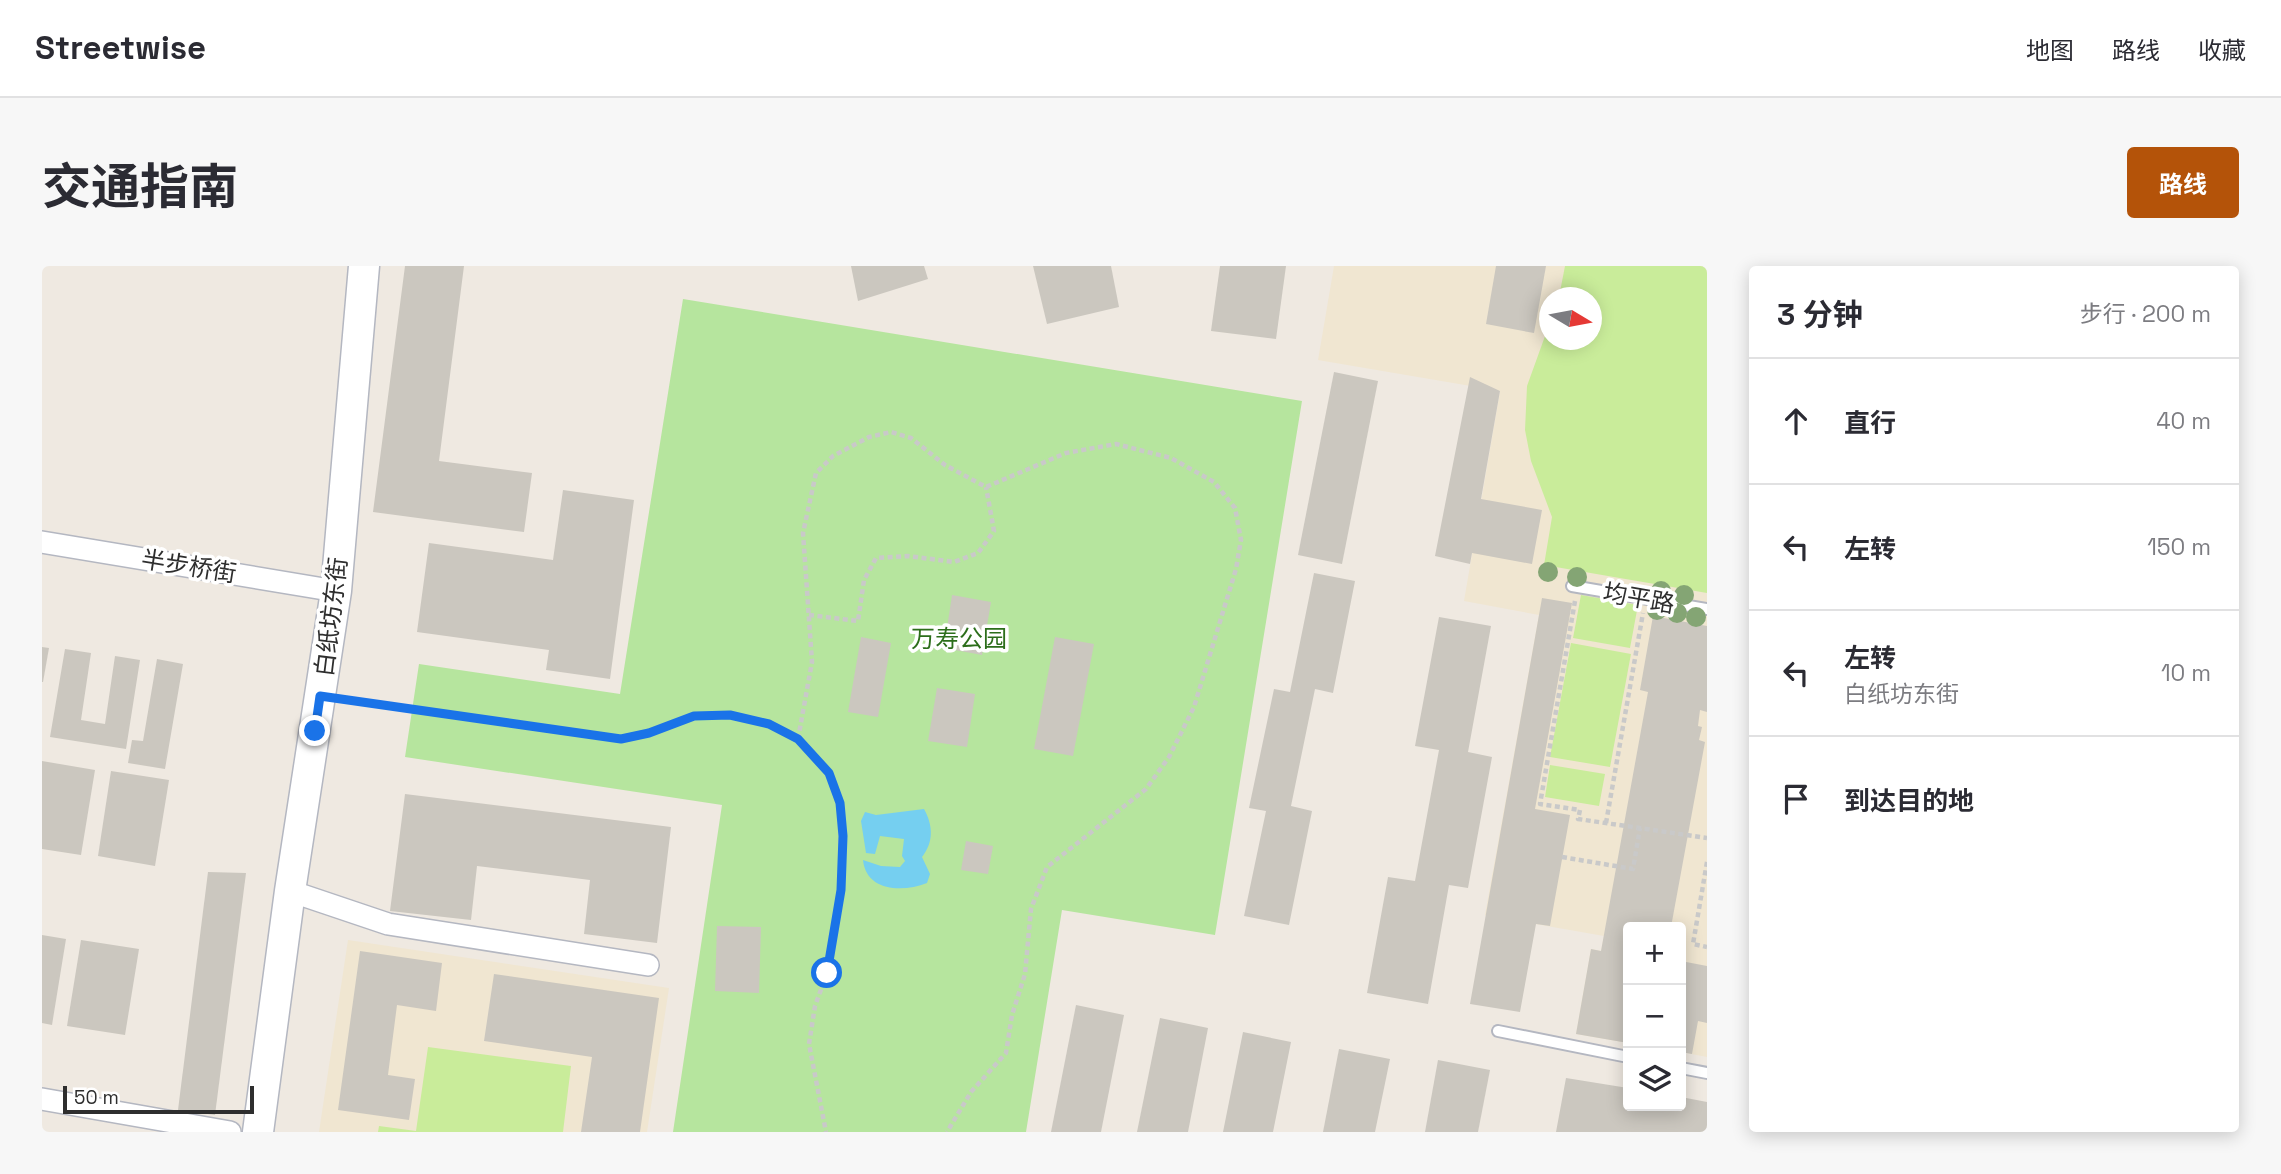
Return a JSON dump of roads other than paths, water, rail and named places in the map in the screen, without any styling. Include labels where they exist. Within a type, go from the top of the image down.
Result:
[{"type":"street","name":"白纸坊东街","points":[[258,1132],[290,891],[336,591],[364,266]]},
{"type":"street","name":"半步桥街","points":[[42,542],[336,591]]},
{"type":"street","points":[[290,891],[388,924],[648,965]]},
{"type":"street","points":[[42,1099],[230,1132]]},
{"type":"lane","name":"均平路","points":[[1575,586],[1707,609]]},
{"type":"lane","points":[[1498,1031],[1623,1056]]},
{"type":"lane","points":[[1686,1069],[1707,1073]]},
{"type":"water","points":[[924,809],[931,833],[929,845],[922,857],[930,874],[927,883],[907,888],[878,884],[866,870],[863,860],[881,866],[900,867],[905,861],[902,856],[904,839],[880,836],[875,854],[866,853],[861,821],[865,812],[876,815]]},
{"type":"park label","name":"万寿公园","points":[[959,638]]}]
